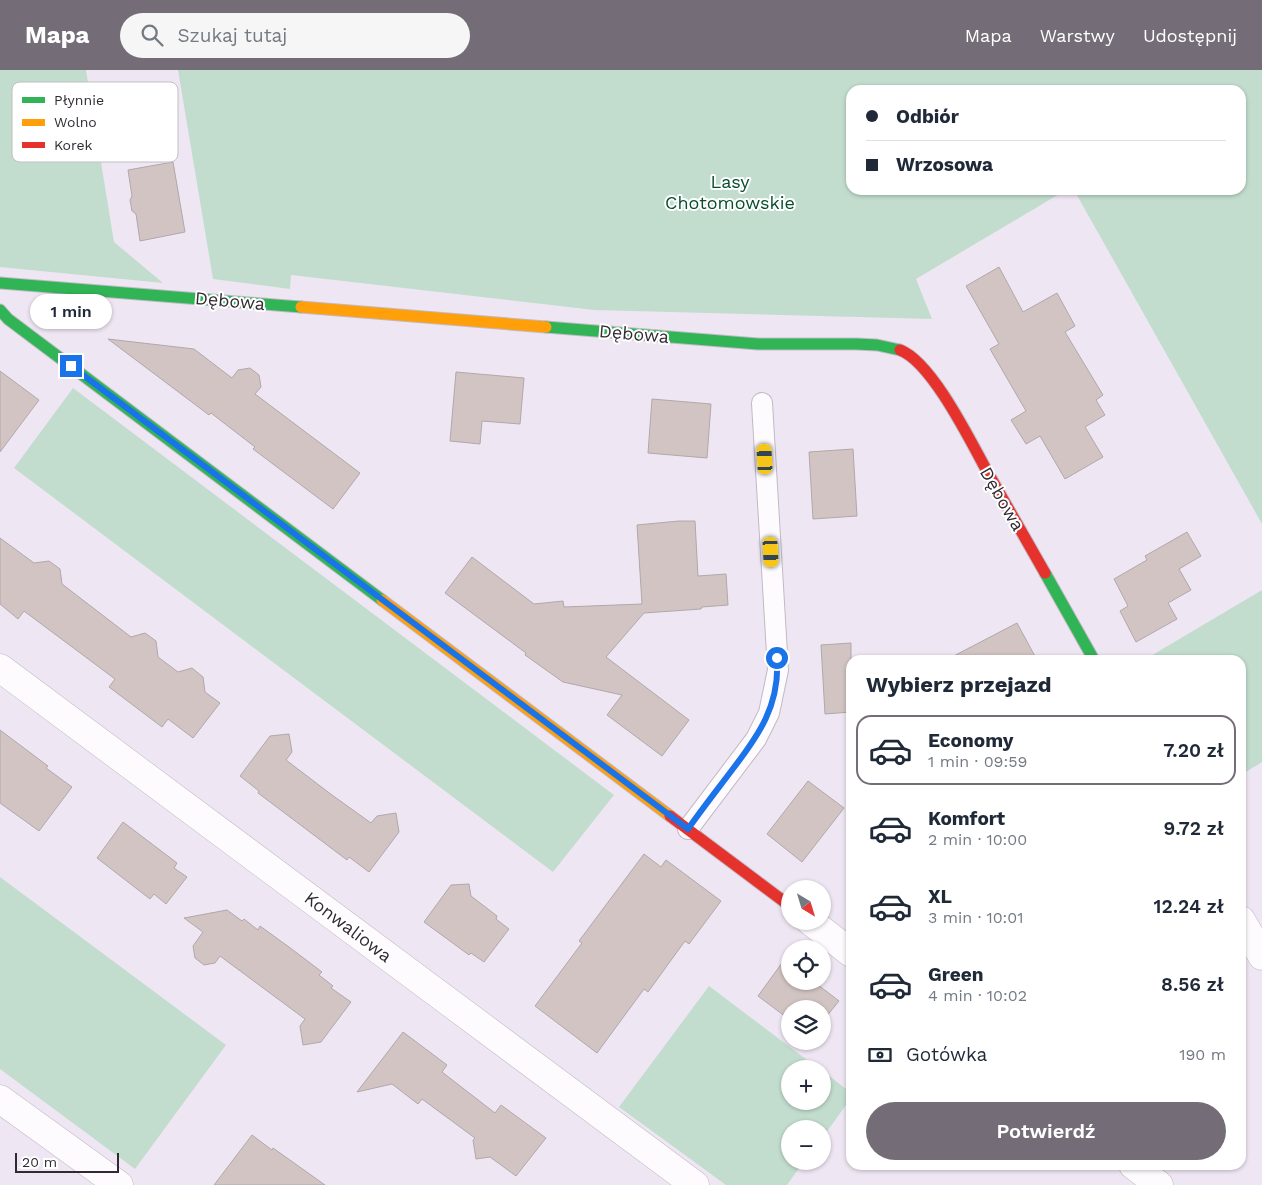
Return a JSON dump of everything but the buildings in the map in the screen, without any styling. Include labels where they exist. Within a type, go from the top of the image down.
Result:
[{"type":"street","name":"Dębowa","points":[[0,283],[758,344],[878,345],[901,350],[917,362],[942,392],[1091,655]]},
{"type":"street","points":[[0,310],[8,319],[781,899]]},
{"type":"street","name":"Konwaliowa","points":[[0,668],[696,1185]]},
{"type":"street","points":[[1246,929],[1262,956]]},
{"type":"street","points":[[822,930],[846,948]]},
{"type":"street","points":[[0,1099],[119,1185]]},
{"type":"street","points":[[1140,1170],[1159,1185]]},
{"type":"lane","points":[[688,829],[756,739],[769,713],[774,694],[778,670],[762,403]]},
{"type":"green space","points":[[0,70],[86,70],[88,82],[12,82],[12,162],[101,162],[114,242],[163,283],[0,267]]},
{"type":"green space","name":"Lasy Chotomowskie","points":[[178,70],[1262,70],[1262,524],[1077,195],[1246,195],[1246,85],[846,85],[846,195],[1058,195],[916,279],[932,319],[594,310],[291,275],[290,289],[213,279]]},
{"type":"green space","points":[[73,388],[614,795],[553,872],[14,468]]},
{"type":"green space","points":[[1262,590],[1262,762],[1246,772],[1246,655],[1152,655]]},
{"type":"green space","points":[[0,877],[226,1045],[135,1169],[0,1069]]},
{"type":"green space","points":[[709,986],[781,1040],[781,1050],[794,1050],[807,1060],[781,1060],[781,1110],[831,1110],[831,1077],[846,1089],[846,1105],[831,1126],[831,1120],[781,1120],[781,1170],[798,1170],[787,1185],[726,1185],[619,1107]]},
{"type":"traffic: fast","points":[[0,283],[301,307]]},
{"type":"traffic: fast","points":[[0,310],[8,319],[382,600]]},
{"type":"traffic: fast","points":[[546,327],[758,344],[877,345],[900,350]]},
{"type":"traffic: fast","points":[[1045,573],[1091,655]]},
{"type":"traffic: slow","points":[[301,307],[546,327]]},
{"type":"traffic: slow","points":[[382,600],[670,816]]},
{"type":"traffic: jam","points":[[900,350],[912,357],[925,370],[950,404],[1045,573]]},
{"type":"traffic: jam","points":[[670,816],[781,899]]},
{"type":"route","points":[[71,366],[688,829],[756,739],[769,713],[774,694],[778,670],[777,658]]}]
